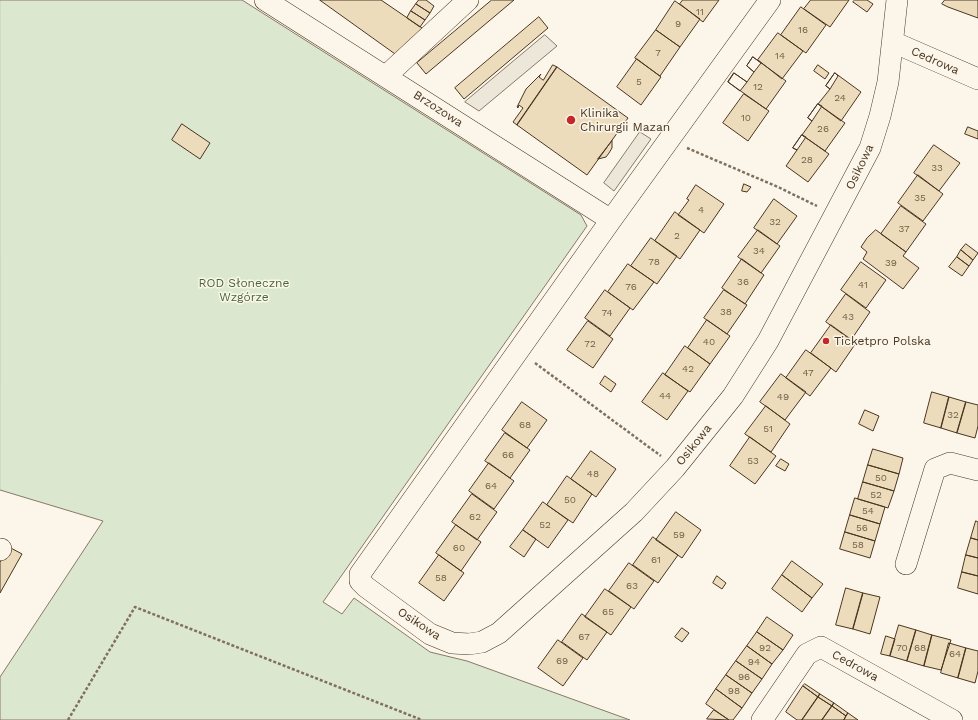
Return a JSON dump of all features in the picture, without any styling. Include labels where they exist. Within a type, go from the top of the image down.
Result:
[{"type":"street","name":"Brzozowa","points":[[265,0],[611,220]]},
{"type":"street","points":[[386,76],[468,0]]},
{"type":"street","name":"Osikowa","points":[[770,0],[668,140],[360,574],[360,581],[366,587],[430,634],[452,644],[470,644],[482,642],[499,633],[634,512],[675,468],[733,396],[768,341],[836,215],[870,148],[880,116],[888,82],[897,0]]},
{"type":"street","name":"Cedrowa","points":[[893,42],[978,79]]},
{"type":"street","points":[[906,564],[935,469],[950,462],[978,470]]},
{"type":"street","name":"Cedrowa","points":[[762,720],[807,654],[821,647],[952,720]]},
{"type":"path","points":[[668,140],[778,187],[836,215]]},
{"type":"path","points":[[518,350],[675,468]]},
{"type":"path","points":[[68,720],[135,607],[421,720]]},
{"type":"green space","name":"ROD Słoneczne Wzgórze","points":[[0,0],[242,0],[581,215],[587,226],[323,602],[342,614],[354,598],[430,652],[467,661],[630,720],[0,720],[0,677],[103,521],[0,490]]},
{"type":"shaded area","points":[[545,35],[557,46],[479,111],[465,102]]},
{"type":"shaded area","points":[[640,132],[651,139],[614,191],[604,183]]},
{"type":"building","points":[[320,0],[381,0],[422,28],[400,57]]},
{"type":"building","points":[[419,0],[426,0],[434,6],[430,13],[416,4]]},
{"type":"building","points":[[492,0],[514,0],[426,74],[417,63]]},
{"type":"building","points":[[683,0],[719,0],[703,22],[680,4]]},
{"type":"building","points":[[811,0],[849,0],[830,27],[804,9]]},
{"type":"building","points":[[855,0],[867,0],[873,4],[867,12],[853,2]]},
{"type":"building","points":[[945,0],[978,0],[978,18],[942,4]]},
{"type":"building","points":[[675,1],[700,19],[680,47],[656,30]]},
{"type":"building","points":[[416,4],[430,13],[425,20],[411,11]]},
{"type":"building","points":[[801,7],[826,25],[806,53],[781,35]]},
{"type":"building","points":[[411,11],[425,20],[420,27],[407,18]]},
{"type":"building","points":[[539,17],[548,28],[464,99],[455,88]]},
{"type":"building","points":[[656,30],[680,47],[660,76],[635,58]]},
{"type":"building","points":[[778,33],[803,51],[782,79],[758,60]]},
{"type":"building","points":[[753,57],[786,81],[766,109],[728,82],[734,73],[747,82],[754,72],[747,66]]},
{"type":"building","points":[[753,57],[761,63],[754,72],[747,66]]},
{"type":"building","points":[[637,59],[661,77],[641,105],[617,87]]},
{"type":"building","points":[[553,65],[557,67],[517,125],[513,122],[523,108],[519,105],[518,108],[517,107],[526,89],[541,74],[539,77],[543,80]]},
{"type":"building","points":[[818,65],[829,73],[825,79],[814,71]]},
{"type":"building","points":[[557,67],[628,118],[587,175],[517,125]]},
{"type":"building","points":[[734,73],[747,82],[740,91],[728,82]]},
{"type":"building","points":[[835,73],[861,92],[841,121],[818,104],[830,89],[826,86]]},
{"type":"building","points":[[835,73],[838,76],[830,89],[826,86]]},
{"type":"building","points":[[744,94],[769,111],[748,141],[723,123]]},
{"type":"building","points":[[818,104],[845,123],[825,151],[802,135],[812,121],[808,118]]},
{"type":"building","points":[[818,104],[822,106],[812,121],[808,118]]},
{"type":"building","points":[[182,124],[210,143],[200,159],[172,140]]},
{"type":"building","points":[[968,127],[978,131],[978,139],[965,134]]},
{"type":"building","points":[[802,135],[829,154],[808,182],[786,166],[797,150],[793,148]]},
{"type":"building","points":[[802,135],[806,137],[797,150],[793,148]]},
{"type":"building","points":[[612,141],[612,148],[606,157],[598,159]]},
{"type":"building","points":[[934,145],[960,163],[939,191],[914,173]]},
{"type":"building","points":[[918,175],[943,194],[923,221],[898,203]]},
{"type":"building","points":[[744,184],[751,187],[747,192],[742,191]]},
{"type":"building","points":[[696,185],[724,204],[704,233],[678,215],[689,200],[687,199]]},
{"type":"building","points":[[774,199],[797,216],[777,244],[754,228]]},
{"type":"building","points":[[901,206],[926,224],[906,252],[881,234]]},
{"type":"building","points":[[675,212],[700,230],[680,259],[655,241]]},
{"type":"building","points":[[758,230],[780,246],[761,273],[738,257]]},
{"type":"building","points":[[876,230],[906,252],[903,256],[919,268],[903,289],[863,259],[867,252],[861,247],[867,238]]},
{"type":"building","points":[[651,238],[677,256],[657,284],[631,266]]},
{"type":"building","points":[[966,244],[978,253],[973,260],[961,250]]},
{"type":"building","points":[[961,250],[973,260],[969,266],[957,257]]},
{"type":"building","points":[[957,257],[969,266],[962,276],[949,267]]},
{"type":"building","points":[[742,259],[764,275],[745,304],[722,288]]},
{"type":"building","points":[[861,262],[886,280],[866,308],[841,290]]},
{"type":"building","points":[[628,264],[654,282],[633,310],[608,292]]},
{"type":"building","points":[[605,290],[630,308],[610,336],[585,318]]},
{"type":"building","points":[[724,290],[747,305],[727,334],[704,318]]},
{"type":"building","points":[[846,294],[870,312],[851,340],[826,322]]},
{"type":"building","points":[[707,320],[730,336],[710,364],[688,348]]},
{"type":"building","points":[[588,321],[613,339],[593,368],[567,350]]},
{"type":"building","points":[[831,325],[856,343],[836,372],[811,353]]},
{"type":"building","points":[[685,346],[710,364],[690,392],[665,375]]},
{"type":"building","points":[[806,350],[831,368],[810,396],[786,378]]},
{"type":"building","points":[[663,373],[688,391],[667,420],[642,402]]},
{"type":"building","points":[[781,374],[806,392],[785,420],[760,402]]},
{"type":"building","points":[[605,376],[616,384],[611,392],[600,384]]},
{"type":"building","points":[[932,392],[949,397],[941,428],[924,423]]},
{"type":"building","points":[[949,397],[966,402],[957,433],[941,428]]},
{"type":"building","points":[[522,402],[547,420],[527,448],[502,430]]},
{"type":"building","points":[[966,402],[978,405],[978,426],[975,438],[957,433]]},
{"type":"building","points":[[766,406],[790,424],[771,452],[745,434]]},
{"type":"building","points":[[865,410],[879,416],[873,431],[859,424]]},
{"type":"building","points":[[505,433],[530,450],[510,478],[485,461]]},
{"type":"building","points":[[750,437],[776,456],[755,484],[730,466]]},
{"type":"building","points":[[873,449],[903,458],[899,474],[868,465]]},
{"type":"building","points":[[591,451],[616,469],[596,497],[571,479]]},
{"type":"building","points":[[781,459],[789,464],[785,471],[776,466]]},
{"type":"building","points":[[489,463],[514,481],[494,509],[469,491]]},
{"type":"building","points":[[868,465],[899,474],[894,491],[863,482]]},
{"type":"building","points":[[567,476],[592,494],[573,523],[547,505]]},
{"type":"building","points":[[863,482],[894,491],[888,508],[858,499]]},
{"type":"building","points":[[472,494],[497,512],[477,540],[452,522]]},
{"type":"building","points":[[855,498],[885,507],[880,524],[850,515]]},
{"type":"building","points":[[543,502],[568,520],[548,548],[523,530]]},
{"type":"building","points":[[676,512],[701,530],[682,558],[656,540]]},
{"type":"building","points":[[850,515],[880,524],[875,541],[845,532]]},
{"type":"building","points":[[976,521],[978,522],[978,540],[971,538]]},
{"type":"building","points":[[456,525],[481,542],[461,571],[436,553]]},
{"type":"building","points":[[523,530],[536,539],[524,557],[510,547]]},
{"type":"building","points":[[845,532],[875,541],[870,558],[840,549]]},
{"type":"building","points":[[653,537],[678,555],[658,583],[633,565]]},
{"type":"building","points":[[971,538],[978,540],[978,558],[966,555]]},
{"type":"building","points":[[9,547],[22,554],[0,593],[0,563]]},
{"type":"building","points":[[439,555],[464,573],[444,601],[419,583]]},
{"type":"building","points":[[966,555],[978,558],[978,576],[962,572]]},
{"type":"building","points":[[792,561],[823,584],[812,598],[782,575]]},
{"type":"building","points":[[629,563],[654,581],[634,609],[609,591]]},
{"type":"building","points":[[962,572],[978,576],[978,594],[958,588]]},
{"type":"building","points":[[782,575],[812,598],[802,612],[772,589]]},
{"type":"building","points":[[717,576],[726,583],[722,589],[713,583]]},
{"type":"building","points":[[846,588],[863,593],[853,629],[836,625]]},
{"type":"building","points":[[605,589],[631,607],[611,635],[585,617]]},
{"type":"building","points":[[863,593],[880,597],[870,634],[853,629]]},
{"type":"building","points":[[582,614],[607,632],[587,660],[562,642]]},
{"type":"building","points":[[767,617],[793,635],[783,650],[757,632]]},
{"type":"building","points":[[899,625],[916,630],[907,661],[890,656]]},
{"type":"building","points":[[682,628],[689,633],[682,642],[675,637]]},
{"type":"building","points":[[916,630],[932,635],[924,666],[907,661]]},
{"type":"building","points":[[757,632],[783,650],[772,664],[747,646]]},
{"type":"building","points":[[932,635],[951,640],[941,670],[924,666]]},
{"type":"building","points":[[886,636],[895,639],[890,656],[881,654]]},
{"type":"building","points":[[558,640],[583,658],[563,686],[538,668]]},
{"type":"building","points":[[949,643],[966,648],[958,678],[941,673]]},
{"type":"building","points":[[747,646],[772,664],[762,679],[736,661]]},
{"type":"building","points":[[966,648],[978,651],[978,671],[975,683],[958,678]]},
{"type":"building","points":[[736,661],[762,679],[752,693],[726,675]]},
{"type":"building","points":[[726,675],[752,693],[742,708],[716,689]]},
{"type":"building","points":[[805,684],[820,694],[818,697],[803,686]]},
{"type":"building","points":[[803,686],[818,697],[802,720],[797,720],[786,712]]},
{"type":"building","points":[[716,689],[742,708],[733,720],[729,720],[706,704]]},
{"type":"building","points":[[820,694],[834,703],[832,706],[818,697]]},
{"type":"building","points":[[818,697],[832,706],[822,720],[802,720]]},
{"type":"building","points":[[834,703],[848,713],[846,716],[832,706]]},
{"type":"building","points":[[832,706],[846,716],[844,720],[822,720]]},
{"type":"building","points":[[714,710],[729,720],[707,719]]},
{"type":"building","points":[[848,713],[858,720],[844,720]]},
{"type":"place","name":"Klinika Chirurgii Mazan","points":[[571,120]]},
{"type":"place","name":"Ticketpro Polska","points":[[826,341]]}]
